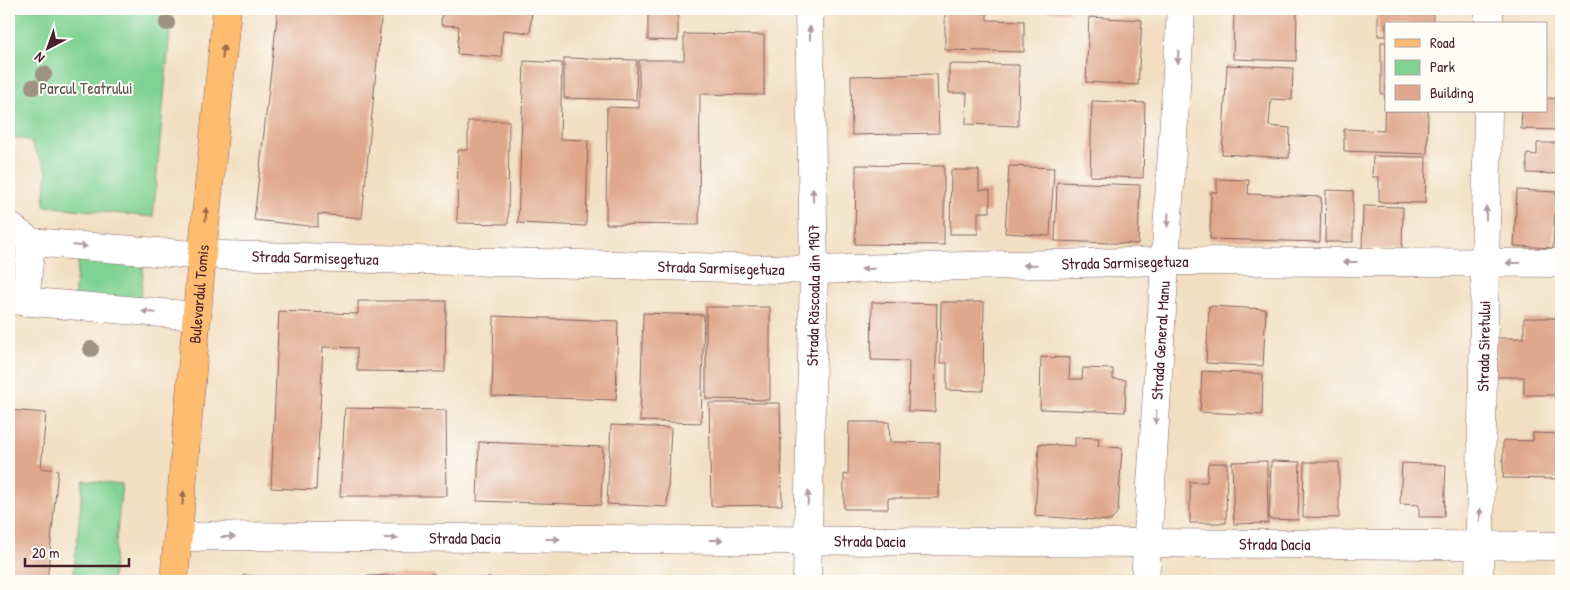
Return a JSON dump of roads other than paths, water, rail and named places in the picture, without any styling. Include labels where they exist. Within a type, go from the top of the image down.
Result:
[{"type":"main road","name":"Bulevardul Tomis","points":[[174,581],[202,255],[227,9]]},
{"type":"street","name":"Strada Răscoala din 1907","points":[[807,581],[814,270],[809,9]]},
{"type":"street","name":"Strada General Manu","points":[[1145,581],[1181,9]]},
{"type":"street","points":[[1489,9],[1489,22]]},
{"type":"street","name":"Strada Siretului","points":[[1479,581],[1488,112]]},
{"type":"street","points":[[9,226],[31,242],[17,301],[197,316]]},
{"type":"street","name":"Strada Sarmisegetuza","points":[[31,242],[202,255],[814,270],[1165,262],[1561,263]]},
{"type":"street","name":"Strada Dacia","points":[[179,538],[211,536],[1561,546]]},
{"type":"park label","name":"Parcul Teatrului","points":[[86,88]]}]
